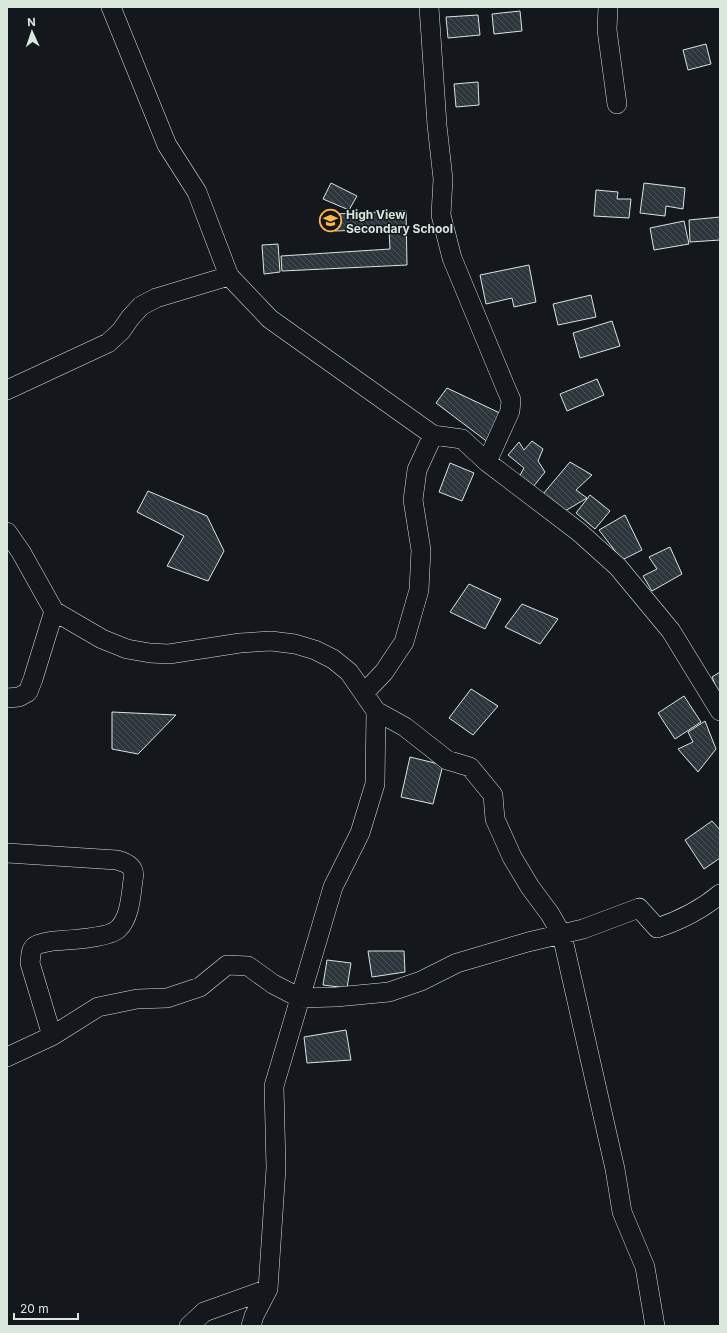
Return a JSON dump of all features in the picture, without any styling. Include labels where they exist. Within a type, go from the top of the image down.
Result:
[{"type":"street","points":[[112,7],[167,145],[197,192],[229,276],[270,319],[433,436],[462,439],[487,462],[579,532],[618,567],[671,631],[720,711]]},
{"type":"street","points":[[429,7],[437,125],[443,179],[441,215],[452,258],[511,400],[510,411],[487,462]]},
{"type":"street","points":[[608,7],[607,30],[617,104]]},
{"type":"street","points":[[7,390],[108,343],[121,331],[141,306],[156,298],[229,276]]},
{"type":"street","points":[[364,692],[384,672],[404,642],[419,590],[421,550],[413,500],[417,470],[433,436]]},
{"type":"street","points":[[7,532],[21,552],[54,611],[102,639],[127,649],[150,653],[169,654],[240,643],[271,641],[295,644],[315,650],[333,659],[349,672],[376,711],[405,727],[447,760],[470,767],[493,794],[495,818],[512,857],[550,914],[562,935],[615,1169],[622,1212],[645,1268],[655,1326]]},
{"type":"street","points":[[7,698],[19,697],[28,692],[54,611]]},
{"type":"street","points":[[251,1326],[254,1316],[268,1289],[276,1168],[274,1086],[333,887],[360,833],[375,784],[376,711]]},
{"type":"street","points":[[7,853],[117,860],[127,863],[133,869],[134,876],[128,908],[123,922],[118,930],[107,935],[46,942],[35,946],[31,953],[30,963],[52,1036]]},
{"type":"street","points":[[7,1057],[52,1036],[98,1007],[137,999],[167,998],[200,987],[227,966],[248,966],[273,984],[300,998],[336,997],[389,992],[421,981],[457,963],[528,942],[583,929],[639,908],[657,928],[694,913],[720,894]]},
{"type":"street","points":[[189,1326],[204,1312],[268,1289]]},
{"type":"building","points":[[520,11],[522,31],[494,34],[492,14]]},
{"type":"building","points":[[478,15],[480,35],[448,38],[446,17]]},
{"type":"building","points":[[706,44],[711,64],[688,70],[683,50]]},
{"type":"building","points":[[478,82],[479,105],[456,107],[454,84]]},
{"type":"building","points":[[331,183],[357,196],[349,210],[323,199]]},
{"type":"building","points":[[644,183],[685,188],[683,209],[666,206],[665,216],[640,213]]},
{"type":"building","points":[[596,190],[618,192],[617,199],[631,199],[629,218],[594,216]]},
{"type":"building","points":[[406,211],[407,265],[282,271],[281,256],[390,249],[389,229],[335,231],[334,214]]},
{"type":"building","points":[[720,217],[720,240],[690,242],[689,220]]},
{"type":"building","points":[[684,221],[689,244],[654,250],[650,228]]},
{"type":"building","points":[[278,244],[280,272],[264,274],[262,245]]},
{"type":"building","points":[[529,265],[536,302],[514,307],[512,298],[486,304],[480,275]]},
{"type":"building","points":[[591,295],[596,317],[558,325],[553,304]]},
{"type":"building","points":[[612,321],[620,346],[580,358],[573,333]]},
{"type":"building","points":[[597,379],[604,395],[567,411],[560,394]]},
{"type":"building","points":[[447,388],[502,414],[489,443],[436,403]]},
{"type":"building","points":[[532,441],[543,449],[538,461],[545,472],[533,487],[519,477],[524,468],[508,455],[519,442],[524,450]]},
{"type":"building","points":[[570,462],[592,475],[576,490],[587,498],[565,511],[543,494]]},
{"type":"building","points":[[450,463],[474,473],[462,501],[439,492]]},
{"type":"building","points":[[148,491],[207,516],[224,551],[208,581],[167,566],[184,536],[137,512]]},
{"type":"building","points":[[590,495],[610,511],[595,529],[576,513]]},
{"type":"building","points":[[625,515],[642,550],[622,560],[599,530]]},
{"type":"building","points":[[670,547],[682,574],[652,591],[643,576],[657,569],[649,557]]},
{"type":"building","points":[[469,584],[501,599],[485,629],[450,612]]},
{"type":"building","points":[[522,604],[558,619],[540,644],[505,627]]},
{"type":"building","points":[[720,672],[720,696],[712,677]]},
{"type":"building","points":[[471,689],[498,706],[473,735],[449,718]]},
{"type":"building","points":[[684,696],[701,722],[675,739],[658,713]]},
{"type":"building","points":[[112,712],[176,715],[138,754],[112,749]]},
{"type":"building","points":[[705,721],[716,749],[698,772],[678,749],[693,742],[688,732]]},
{"type":"building","points":[[410,757],[443,765],[433,804],[401,797]]},
{"type":"building","points":[[712,821],[720,830],[720,858],[704,869],[685,840]]},
{"type":"building","points":[[368,951],[404,951],[405,972],[372,977]]},
{"type":"building","points":[[327,960],[351,963],[347,988],[323,985]]},
{"type":"building","points":[[346,1030],[351,1060],[307,1063],[304,1037]]},
{"type":"place","name":"High View Secondary School","points":[[331,221]]}]
